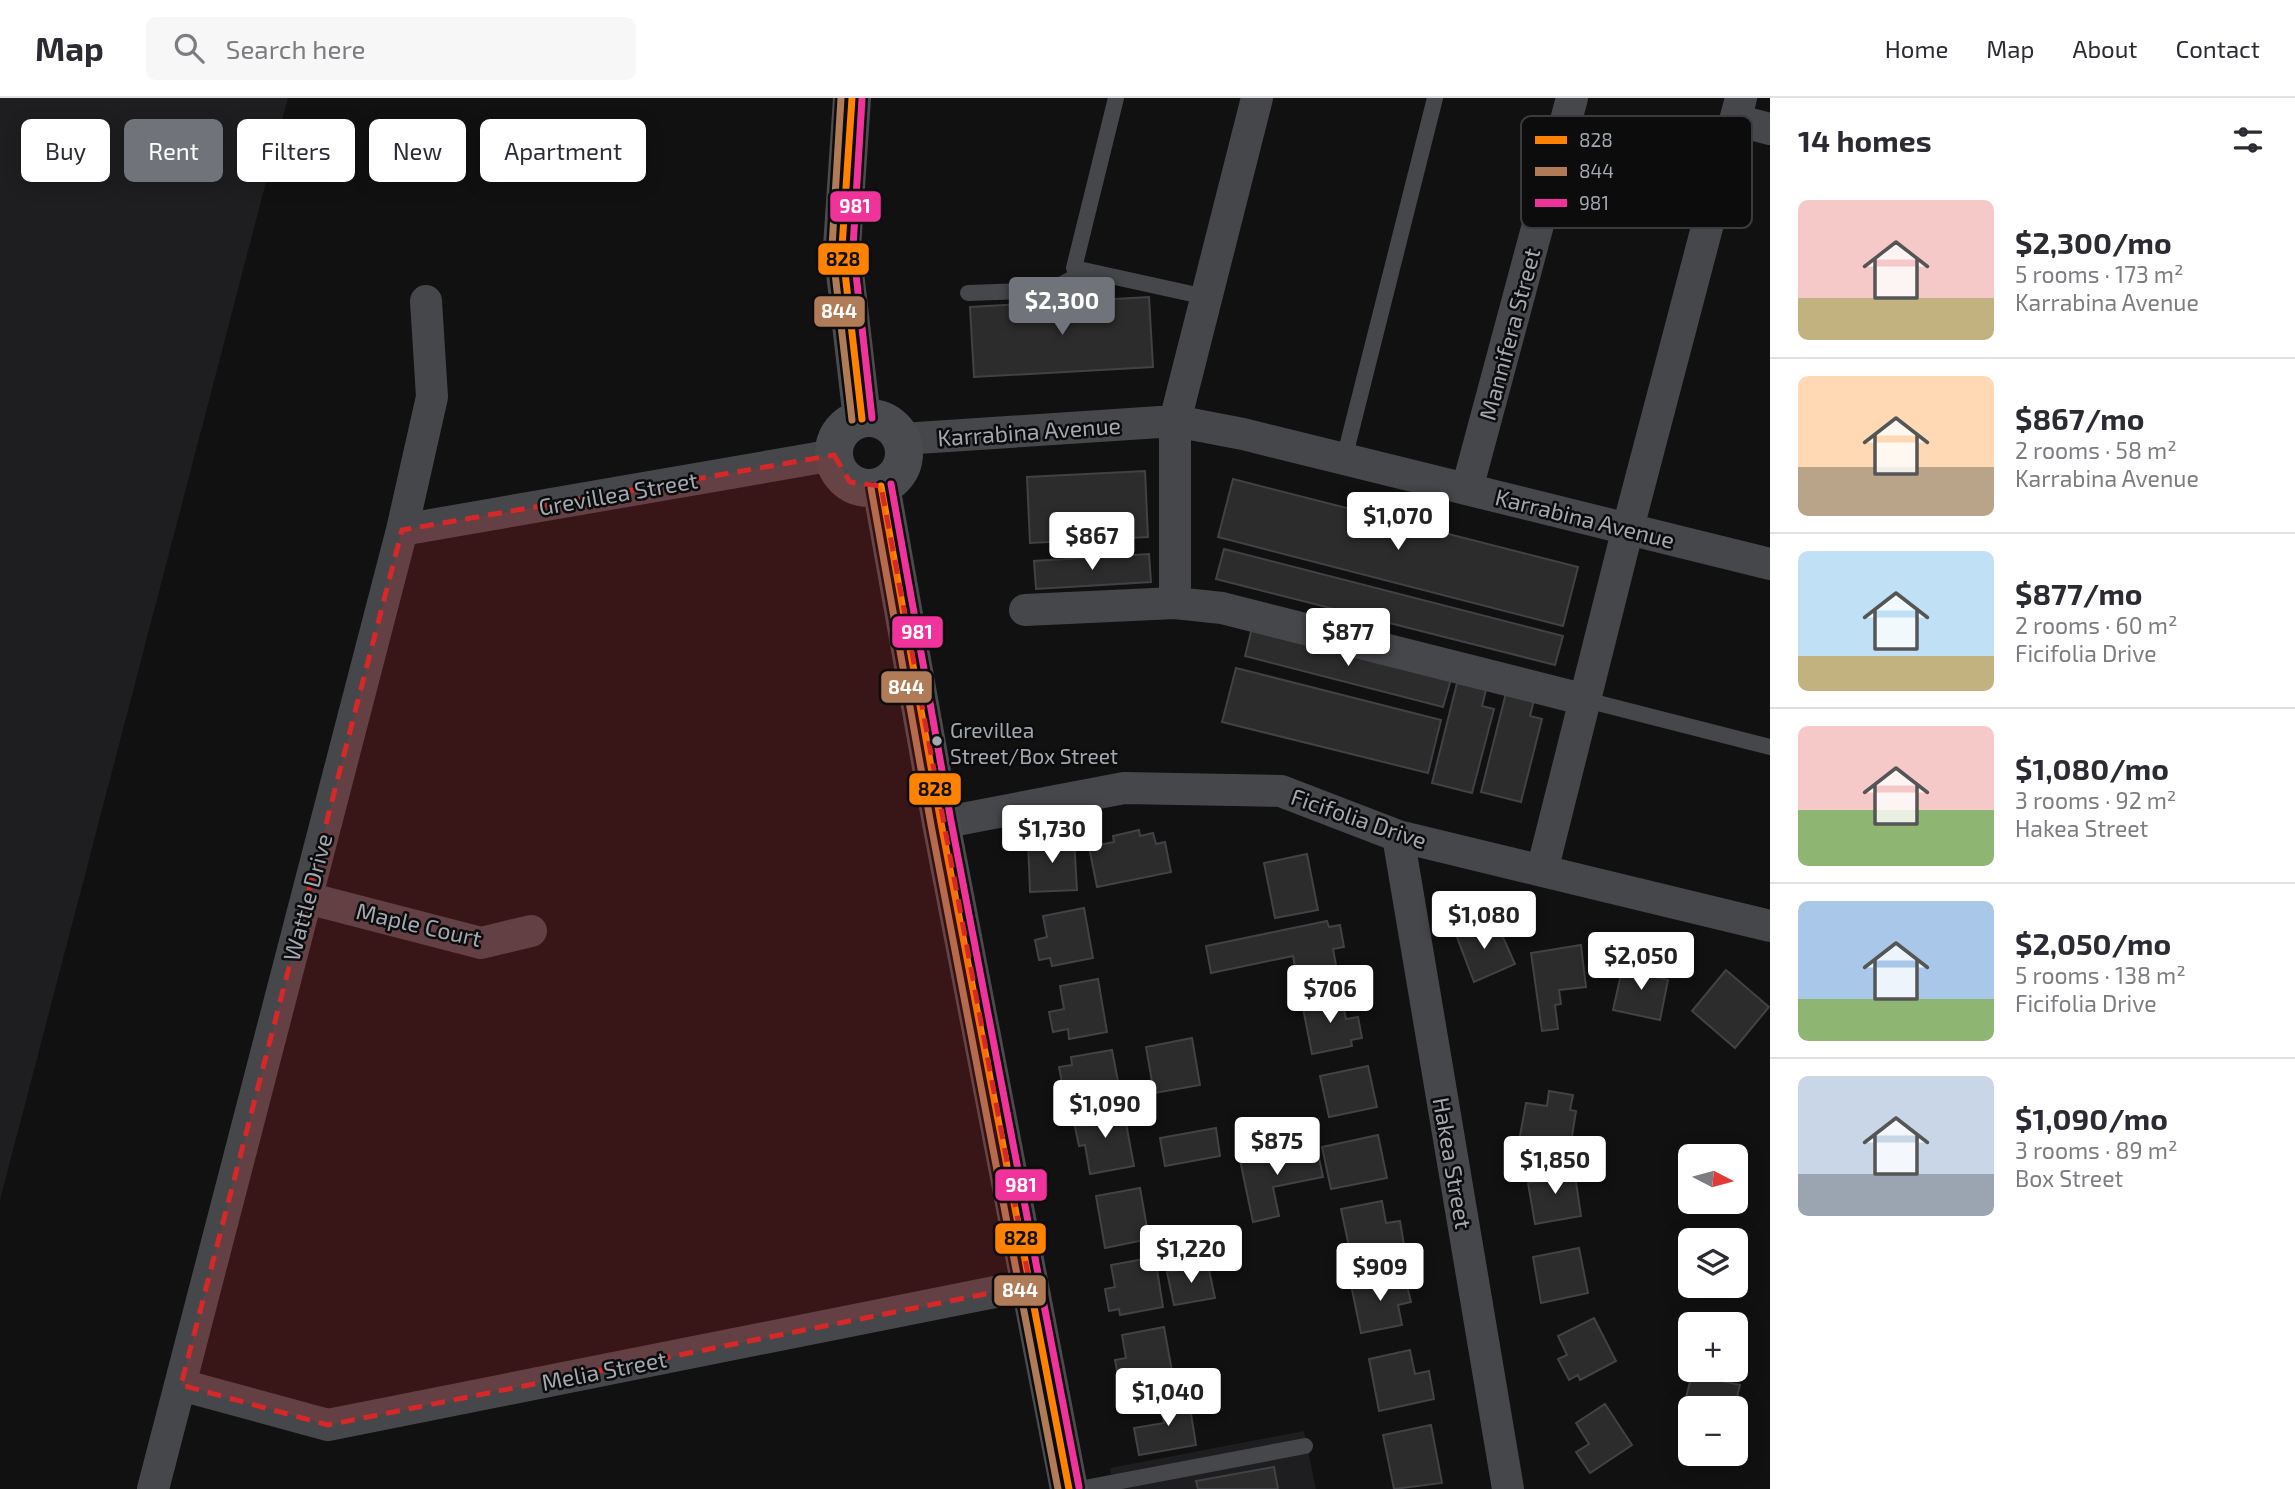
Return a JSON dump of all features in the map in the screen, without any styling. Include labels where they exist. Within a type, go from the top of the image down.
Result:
[{"type":"main road","points":[[852,98],[842,247],[862,419]]},
{"type":"main road","points":[[862,419],[885,422],[902,439],[903,462],[891,481],[881,486],[860,487],[850,482],[842,475],[834,455],[838,436],[852,422],[862,419]]},
{"type":"main road","points":[[881,486],[941,823],[1069,1489]]},
{"type":"street","points":[[1174,603],[1175,421],[1257,98]]},
{"type":"street","name":"Mannifera Street","points":[[1567,116],[1572,98]]},
{"type":"street","points":[[1752,118],[1770,129]]},
{"type":"street","name":"Mannifera Street","points":[[1467,489],[1537,228]]},
{"type":"street","points":[[1542,871],[1707,228]]},
{"type":"street","name":"Wattle Drive","points":[[153,1489],[402,530],[432,397],[426,301]]},
{"type":"street","name":"Karrabina Avenue","points":[[902,439],[1175,421],[1243,434],[1770,564]]},
{"type":"street","name":"Grevillea Street","points":[[402,530],[834,455]]},
{"type":"street","points":[[1025,610],[1174,603],[1222,608],[1586,700]]},
{"type":"street","name":"Ficifolia Drive","points":[[941,823],[1124,788],[1281,791],[1398,836],[1770,926]]},
{"type":"street","name":"Hakea Street","points":[[1398,836],[1508,1489]]},
{"type":"street","name":"Maple Court","points":[[307,898],[481,943],[531,931]]},
{"type":"street","name":"Melia Street","points":[[181,1385],[328,1425],[1030,1284]]},
{"type":"lane","points":[[1116,98],[1074,268],[1206,297]]},
{"type":"lane","points":[[1344,459],[1435,98]]},
{"type":"lane","points":[[968,293],[1050,290],[1087,271]]},
{"type":"lane","points":[[1586,700],[1770,747]]},
{"type":"lane","points":[[1079,1489],[1306,1446]]},
{"type":"highlighted area","points":[[834,455],[850,482],[881,486],[1030,1285],[328,1425],[181,1385],[402,530]]},
{"type":"shaded area","points":[[0,98],[288,98],[283,119],[237,119],[237,182],[266,182],[0,1200]]},
{"type":"shaded area","points":[[1304,1431],[1316,1489],[1114,1489],[1110,1468]]},
{"type":"building","points":[[1149,297],[1153,367],[974,377],[970,307]]},
{"type":"building","points":[[1145,471],[1148,537],[1030,543],[1027,477]]},
{"type":"building","points":[[1233,479],[1578,567],[1563,626],[1218,537]]},
{"type":"building","points":[[1224,549],[1563,636],[1555,665],[1216,579]]},
{"type":"building","points":[[1149,554],[1151,582],[1036,589],[1034,561]]},
{"type":"building","points":[[1252,628],[1451,679],[1443,707],[1245,656]]},
{"type":"building","points":[[1236,668],[1441,720],[1428,773],[1222,722]]},
{"type":"building","points":[[1457,683],[1486,690],[1482,706],[1494,709],[1472,793],[1432,783]]},
{"type":"building","points":[[1506,693],[1534,700],[1530,716],[1542,719],[1521,802],[1481,792]]},
{"type":"building","points":[[1139,830],[1140,836],[1153,833],[1156,844],[1165,842],[1171,872],[1097,887],[1089,847],[1114,842],[1113,836]]},
{"type":"building","points":[[1074,838],[1077,890],[1030,892],[1028,840]]},
{"type":"building","points":[[1307,854],[1318,910],[1275,918],[1264,863]]},
{"type":"building","points":[[1084,908],[1093,958],[1052,966],[1050,958],[1039,960],[1035,940],[1047,937],[1043,916]]},
{"type":"building","points":[[1327,921],[1329,927],[1340,925],[1344,947],[1333,949],[1337,970],[1297,978],[1293,956],[1211,973],[1206,946]]},
{"type":"building","points":[[1476,922],[1482,933],[1498,926],[1515,964],[1474,982],[1455,932]]},
{"type":"building","points":[[1581,945],[1586,987],[1559,990],[1561,1004],[1555,1005],[1558,1029],[1542,1031],[1531,953]]},
{"type":"building","points":[[1630,959],[1650,964],[1648,975],[1668,980],[1660,1020],[1613,1010],[1622,970],[1627,971]]},
{"type":"building","points":[[1726,970],[1769,1007],[1735,1048],[1692,1011]]},
{"type":"building","points":[[1098,979],[1107,1032],[1069,1039],[1068,1029],[1053,1032],[1049,1012],[1064,1009],[1060,986]]},
{"type":"building","points":[[1341,995],[1346,1019],[1358,1017],[1362,1038],[1351,1040],[1352,1046],[1312,1054],[1302,1003]]},
{"type":"building","points":[[1192,1038],[1200,1085],[1154,1093],[1146,1047]]},
{"type":"building","points":[[1112,1050],[1122,1102],[1080,1109],[1076,1086],[1063,1088],[1059,1067],[1072,1065],[1071,1057]]},
{"type":"building","points":[[1368,1066],[1377,1107],[1329,1117],[1320,1076]]},
{"type":"building","points":[[1549,1091],[1573,1095],[1570,1110],[1576,1111],[1570,1149],[1519,1141],[1526,1103],[1547,1106]]},
{"type":"building","points":[[1123,1107],[1134,1166],[1090,1174],[1085,1145],[1079,1146],[1073,1117]]},
{"type":"building","points":[[1216,1128],[1220,1156],[1165,1166],[1160,1138]]},
{"type":"building","points":[[1378,1135],[1387,1178],[1331,1189],[1322,1147]]},
{"type":"building","points":[[1316,1144],[1323,1177],[1273,1187],[1279,1216],[1253,1222],[1240,1160]]},
{"type":"building","points":[[1570,1164],[1572,1175],[1575,1175],[1581,1216],[1535,1224],[1528,1183],[1550,1179],[1548,1167]]},
{"type":"building","points":[[1140,1188],[1149,1239],[1105,1248],[1096,1196]]},
{"type":"building","points":[[1382,1201],[1386,1223],[1400,1221],[1404,1245],[1391,1248],[1392,1253],[1352,1261],[1341,1209]]},
{"type":"building","points":[[1579,1248],[1588,1293],[1541,1303],[1533,1257]]},
{"type":"building","points":[[1155,1257],[1163,1307],[1120,1315],[1119,1309],[1109,1311],[1105,1289],[1115,1287],[1111,1265]]},
{"type":"building","points":[[1208,1265],[1215,1298],[1174,1305],[1167,1272]]},
{"type":"building","points":[[1392,1276],[1393,1280],[1405,1278],[1411,1302],[1398,1305],[1402,1325],[1361,1333],[1351,1285]]},
{"type":"building","points":[[1594,1318],[1616,1361],[1580,1380],[1578,1375],[1569,1380],[1558,1359],[1567,1355],[1558,1336]]},
{"type":"building","points":[[1164,1327],[1173,1377],[1131,1385],[1130,1380],[1119,1382],[1115,1360],[1126,1358],[1122,1335]]},
{"type":"building","points":[[1410,1350],[1415,1374],[1429,1371],[1434,1399],[1379,1411],[1369,1359]]},
{"type":"building","points":[[1690,1382],[1727,1382],[1740,1385],[1737,1396],[1686,1396]]},
{"type":"building","points":[[1188,1395],[1196,1445],[1139,1455],[1134,1428],[1164,1423],[1160,1400]]},
{"type":"building","points":[[1605,1404],[1632,1445],[1590,1473],[1576,1452],[1589,1444],[1576,1423]]},
{"type":"building","points":[[1431,1425],[1442,1483],[1394,1489],[1383,1435]]},
{"type":"building","points":[[1274,1467],[1278,1489],[1198,1489],[1196,1481]]},
{"type":"transit line","name":"844","points":[[841,98],[832,247],[852,420]]},
{"type":"transit line","name":"828","points":[[852,98],[842,247],[862,419]]},
{"type":"transit line","name":"981","points":[[862,99],[853,247],[872,418]]},
{"type":"transit line","name":"981","points":[[891,484],[951,821],[1079,1487]]},
{"type":"transit line","name":"828","points":[[881,486],[941,823],[1069,1489]]},
{"type":"transit line","name":"844","points":[[871,488],[931,825],[1058,1489]]},
{"type":"place","name":"Grevillea Street/Box Street","points":[[937,741]]}]
